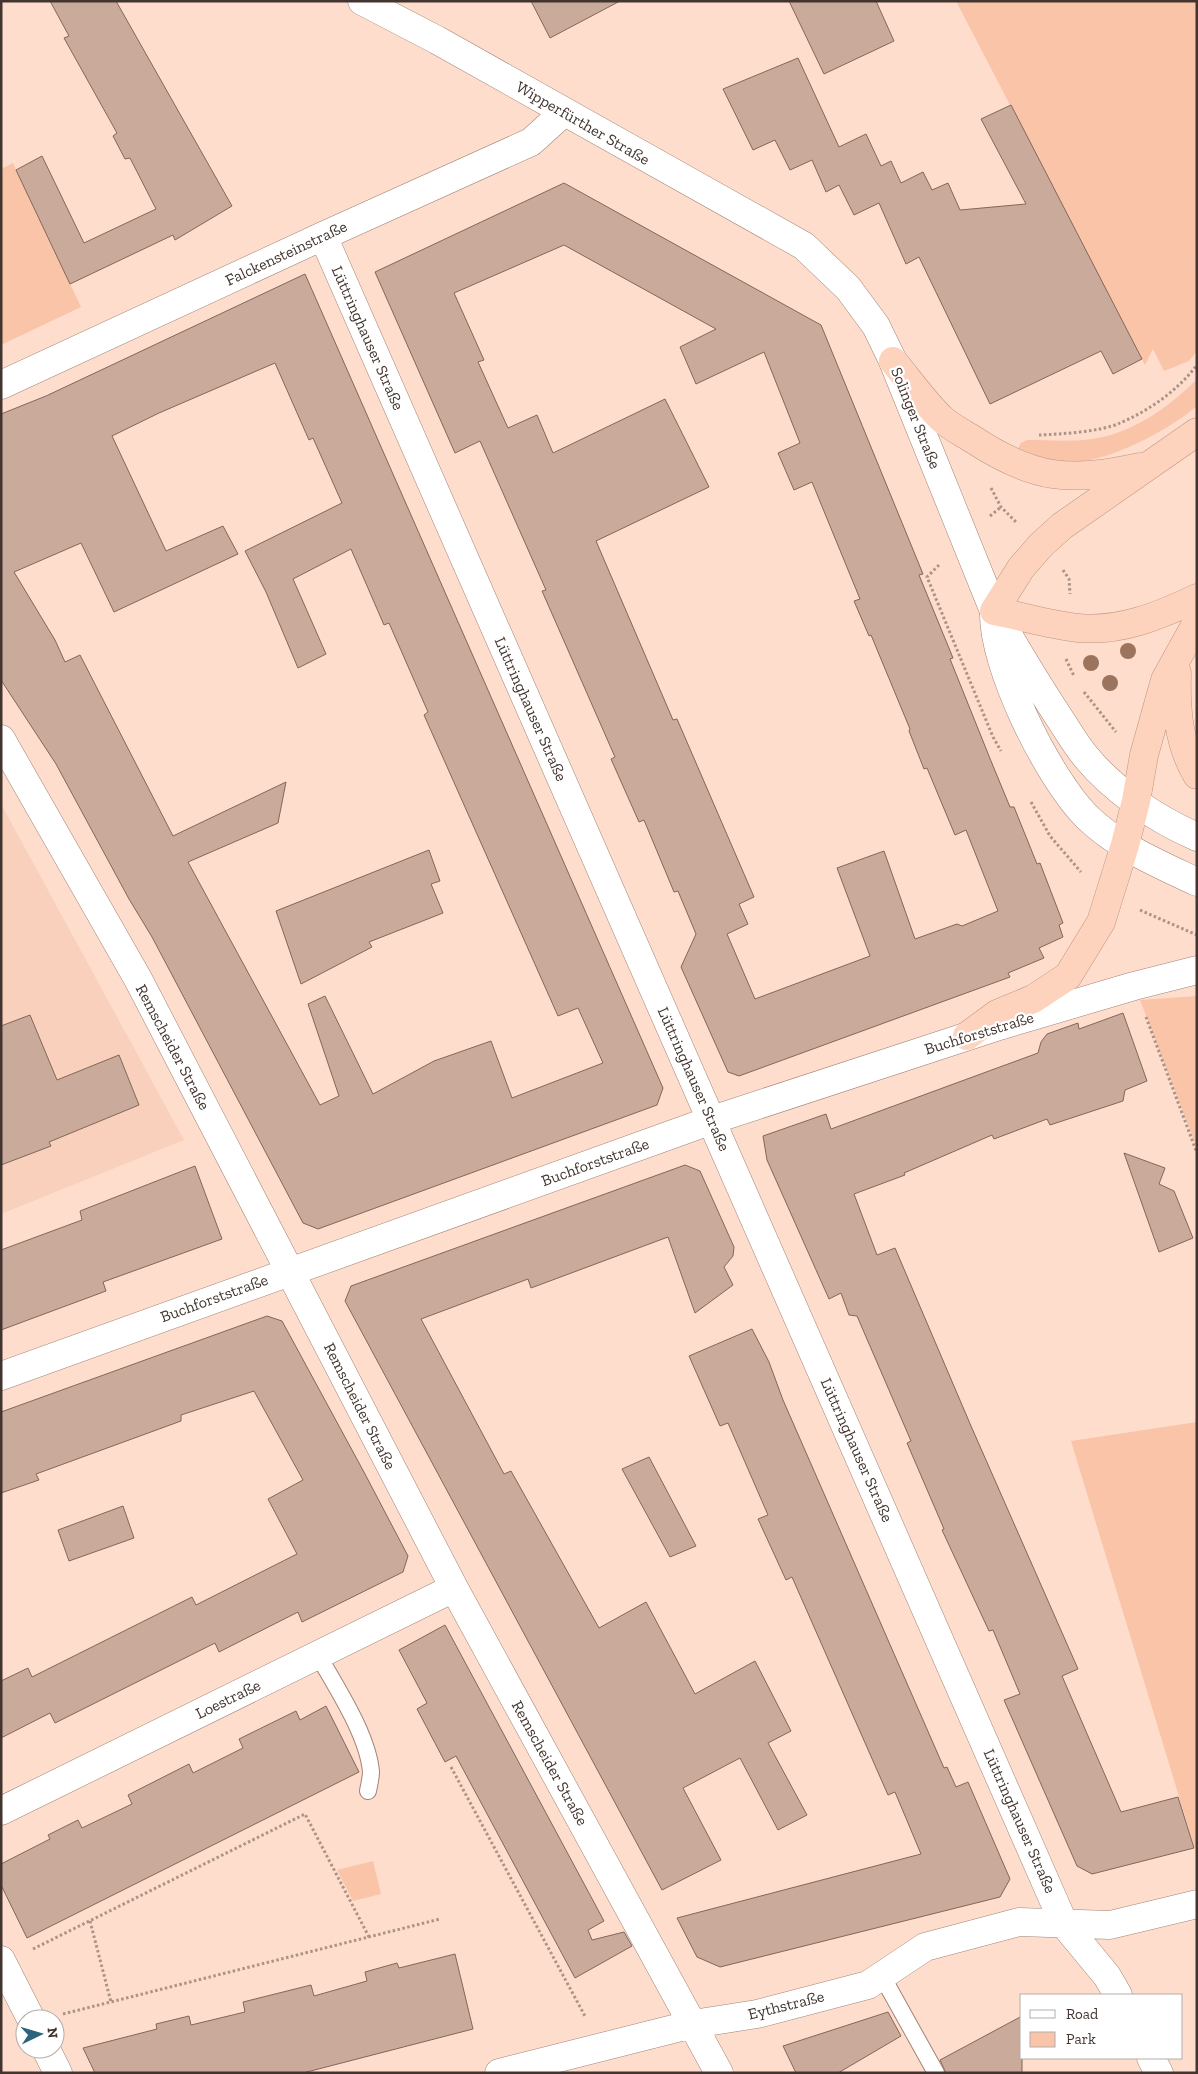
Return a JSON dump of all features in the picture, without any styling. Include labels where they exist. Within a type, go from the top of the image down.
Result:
[{"type":"highway","points":[[893,361],[942,419],[997,455],[1020,466],[1045,474],[1071,477],[1151,465]]},
{"type":"highway","points":[[1197,432],[1062,526],[1041,545],[1021,568],[994,611],[1078,628],[1119,626],[1158,616],[1197,598]]},
{"type":"highway","points":[[967,1036],[997,1014],[1032,999],[1068,976],[1100,922],[1125,845],[1136,801],[1144,755],[1165,680],[1197,622]]},
{"type":"highway","points":[[1178,654],[1176,706],[1180,731],[1188,756],[1197,775]]},
{"type":"street","name":"Wipperfürther Straße","points":[[362,1],[437,40],[804,246]]},
{"type":"street","name":"Falckensteinstraße","points":[[1,385],[531,142],[564,112]]},
{"type":"street","name":"Lüttringhauser Straße","points":[[323,236],[1064,1924]]},
{"type":"street","name":"Solinger Straße","points":[[804,246],[848,288],[876,326],[893,361],[994,611],[1036,682],[1085,756],[1108,780],[1136,801],[1161,819],[1197,837]]},
{"type":"street","name":"Solinger Straße","points":[[994,611],[993,626],[1000,659],[1007,678],[1039,747],[1068,794],[1086,816],[1125,845],[1154,862],[1197,882]]},
{"type":"street","name":"Remscheider Straße","points":[[1,738],[138,979],[454,1588],[694,2024],[719,2073]]},
{"type":"street","name":"Buchforststraße","points":[[1,1376],[290,1270],[712,1120],[967,1036],[1134,986],[1197,970]]},
{"type":"street","name":"Loestraße","points":[[1,1811],[454,1588]]},
{"type":"street","name":"Eythstraße","points":[[499,2073],[694,2024],[776,2009],[868,1985],[925,1947],[1019,1922],[1110,1925],[1197,1904]]},
{"type":"street","points":[[1064,1924],[1107,1976],[1117,1994]]},
{"type":"street","points":[[2,1962],[36,2009]]},
{"type":"street","points":[[51,2059],[58,2073]]},
{"type":"street","points":[[1152,2059],[1159,2073]]},
{"type":"lane","points":[[318,1655],[366,1750],[371,1773],[368,1792]]},
{"type":"lane","points":[[882,1976],[936,2073]]},
{"type":"path","points":[[997,455],[1013,435],[1068,434],[1119,424],[1170,394],[1197,365]]},
{"type":"path","points":[[1109,896],[1197,935]]},
{"type":"path","points":[[1134,986],[1197,1153]]},
{"type":"path","points":[[451,1767],[601,2047]]},
{"type":"path","points":[[2,1962],[90,1921],[305,1814],[369,1937]]},
{"type":"path","points":[[65,2013],[440,1919]]},
{"type":"path","points":[[90,1921],[111,2002]]},
{"type":"shaded area","points":[[1,804],[184,1140],[1,1214]]},
{"type":"green space","points":[[956,1],[1197,1],[1197,256],[1194,262],[1197,258],[1197,351],[1189,361],[1164,371],[1153,349],[1145,365]]},
{"type":"green space","points":[[13,163],[81,307],[1,345],[1,169]]},
{"type":"green space","points":[[1197,379],[1197,406],[1171,425],[1121,450],[1088,460],[1067,462],[1052,460],[1017,450],[1021,443],[1027,440],[1087,440],[1120,432],[1144,421],[1167,406]]},
{"type":"green space","points":[[1197,996],[1197,1148],[1140,1000]]},
{"type":"green space","points":[[1197,1422],[1197,1845],[1194,1846],[1071,1441]]},
{"type":"green space","points":[[373,1861],[381,1894],[353,1901],[337,1870]]},
{"type":"building","points":[[50,1],[116,1],[232,206],[175,240],[173,235],[70,284],[16,170],[42,156],[84,243],[156,209],[130,158],[125,159],[113,136],[117,133],[64,38],[69,36]]},
{"type":"building","points":[[531,1],[620,1],[550,38]]},
{"type":"building","points":[[789,1],[876,1],[894,41],[824,74]]},
{"type":"building","points":[[798,58],[839,147],[866,134],[881,166],[891,161],[901,183],[923,172],[932,190],[948,183],[960,210],[1026,204],[981,119],[1011,105],[1142,359],[1113,374],[1101,351],[990,404],[919,257],[906,264],[879,203],[854,215],[839,185],[826,192],[812,160],[790,170],[775,140],[753,150],[723,89]]},
{"type":"building","points":[[564,183],[821,325],[923,574],[919,575],[953,658],[950,659],[991,761],[1010,807],[1014,807],[1037,864],[1040,863],[1063,923],[1059,925],[1063,937],[1039,948],[1044,958],[1008,973],[1010,977],[739,1076],[728,1072],[681,967],[696,934],[678,891],[674,892],[644,820],[639,822],[611,759],[615,757],[542,591],[546,590],[480,441],[455,453],[375,272]],"holes":[[[564,245],[716,329],[680,347],[696,384],[764,352],[800,443],[778,453],[794,490],[812,482],[860,599],[854,601],[869,636],[871,635],[910,729],[909,731],[924,769],[927,768],[955,835],[966,830],[998,911],[962,926],[957,924],[915,939],[884,851],[837,868],[870,956],[755,999],[727,934],[748,924],[739,904],[754,897],[677,719],[673,720],[596,541],[709,487],[665,399],[553,453],[537,415],[508,428],[478,362],[484,360],[454,293]]]},
{"type":"building","points":[[305,274],[663,1088],[657,1105],[318,1229],[303,1223],[152,937],[129,899],[56,764],[1,680],[1,414],[46,396]],"holes":[[[275,363],[309,440],[313,438],[342,503],[245,551],[266,592],[298,668],[326,654],[293,579],[351,549],[384,625],[389,623],[428,712],[424,715],[558,1016],[578,1008],[603,1063],[512,1098],[491,1041],[434,1061],[373,1094],[325,996],[308,1004],[339,1096],[320,1105],[188,862],[278,823],[286,782],[173,836],[80,655],[65,662],[55,640],[14,572],[81,543],[114,612],[238,554],[223,526],[166,551],[112,436],[159,413]]]},
{"type":"building","points":[[429,850],[440,881],[431,884],[443,913],[369,942],[372,947],[301,984],[276,911]]},
{"type":"building","points":[[1123,1013],[1147,1081],[1125,1090],[1123,1101],[1050,1125],[1047,1119],[994,1139],[992,1135],[904,1173],[905,1175],[854,1194],[877,1255],[895,1248],[1078,1669],[1062,1676],[1121,1812],[1178,1797],[1194,1848],[1092,1874],[1077,1866],[1004,1700],[1020,1694],[993,1630],[989,1631],[942,1530],[944,1529],[907,1443],[911,1441],[857,1316],[849,1315],[841,1293],[829,1299],[767,1160],[763,1136],[826,1114],[831,1129],[1038,1053],[1041,1042],[1047,1034],[1078,1023],[1079,1029]]},
{"type":"building","points":[[30,1015],[57,1080],[119,1055],[139,1105],[49,1142],[51,1146],[1,1165],[1,1026]]},
{"type":"building","points":[[1124,1153],[1165,1168],[1159,1184],[1174,1191],[1193,1238],[1159,1252]]},
{"type":"building","points":[[685,1165],[700,1171],[734,1247],[733,1256],[724,1267],[733,1285],[695,1313],[668,1237],[531,1288],[528,1279],[421,1319],[504,1474],[511,1471],[599,1628],[646,1602],[695,1694],[755,1661],[791,1731],[768,1743],[807,1815],[778,1830],[740,1758],[683,1788],[721,1860],[662,1890],[345,1301],[351,1286]]},
{"type":"building","points":[[195,1166],[222,1239],[103,1282],[106,1291],[1,1330],[1,1250],[82,1220],[80,1211]]},
{"type":"building","points":[[267,1316],[282,1321],[365,1474],[408,1556],[403,1572],[302,1622],[298,1612],[219,1652],[215,1643],[55,1723],[50,1713],[1,1738],[1,1681],[28,1668],[32,1677],[192,1597],[196,1605],[297,1554],[268,1499],[303,1480],[254,1391],[181,1415],[181,1421],[36,1474],[39,1480],[1,1493],[1,1412]]},
{"type":"building","points":[[752,1329],[769,1362],[783,1400],[944,1768],[947,1767],[956,1787],[968,1782],[1010,1879],[1000,1897],[720,1967],[697,1957],[677,1918],[921,1854],[895,1792],[888,1795],[792,1577],[786,1580],[758,1519],[768,1515],[728,1423],[720,1426],[689,1356]]},
{"type":"building","points":[[649,1457],[696,1546],[670,1557],[622,1469]]},
{"type":"building","points":[[123,1506],[134,1538],[69,1561],[58,1530]]},
{"type":"building","points":[[445,1625],[604,1921],[588,1930],[592,1940],[624,1932],[632,1946],[575,1978],[456,1756],[445,1762],[417,1709],[427,1703],[399,1650]]},
{"type":"building","points":[[326,1706],[359,1772],[27,1938],[1,1885],[1,1864],[50,1839],[48,1835],[78,1820],[82,1828],[132,1804],[128,1795],[189,1764],[193,1773],[243,1748],[239,1739],[296,1711],[300,1720]]},
{"type":"building","points":[[455,1954],[473,2029],[303,2073],[95,2073],[83,2048],[157,2029],[156,2024],[189,2016],[191,2025],[245,2012],[243,2002],[311,1985],[314,1996],[367,1981],[365,1972],[397,1963],[399,1968]]},
{"type":"building","points":[[888,2012],[901,2036],[838,2073],[796,2073],[783,2046]]},
{"type":"building","points":[[1020,2017],[1022,2073],[946,2073],[940,2060]]}]
